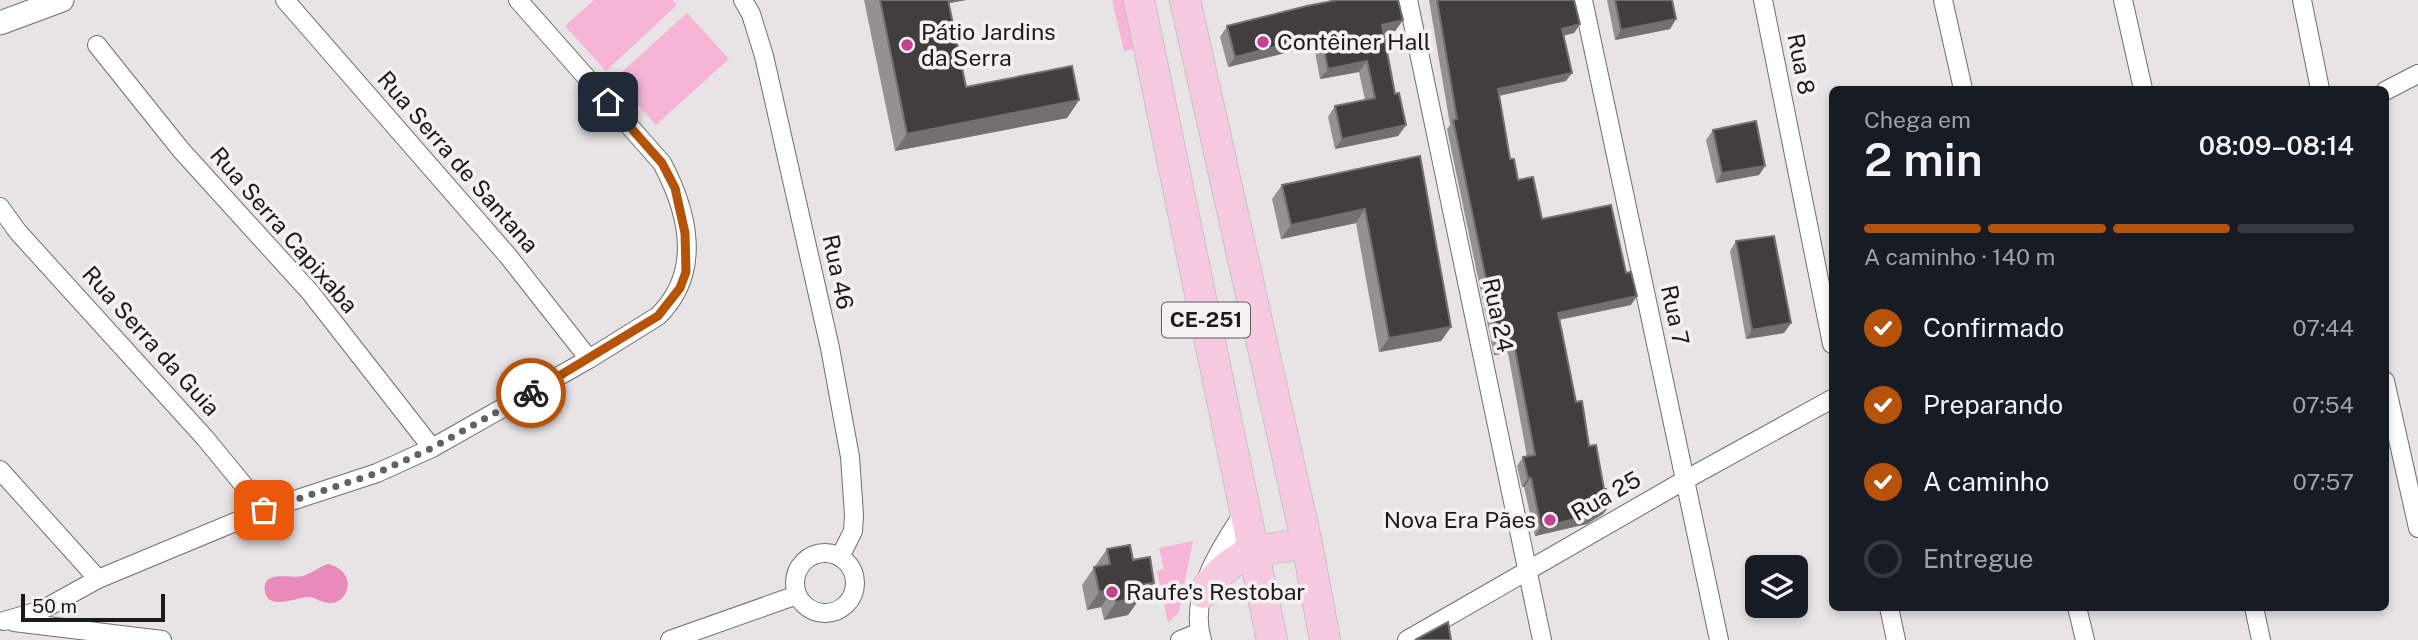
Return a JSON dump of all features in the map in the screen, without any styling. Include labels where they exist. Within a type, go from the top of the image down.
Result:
[{"type":"main road","name":"CE-251","points":[[1139,0],[1272,640]]},
{"type":"main road","name":"CE-251","points":[[1185,0],[1307,544],[1325,640]]},
{"type":"main road","points":[[1203,593],[1225,566],[1238,557],[1252,552],[1307,544]]},
{"type":"street","points":[[0,23],[62,0]]},
{"type":"street","name":"Rua Serra de Santana","points":[[285,0],[508,256],[589,359]]},
{"type":"street","points":[[2,621],[42,610],[98,579],[264,510],[377,473],[432,448],[589,359],[658,316],[680,288],[686,272],[685,233],[675,188],[662,163],[518,0]]},
{"type":"street","name":"Rua 46","points":[[743,0],[751,14],[767,66],[830,348],[850,457],[853,531],[840,558]]},
{"type":"street","name":"Rua 24","points":[[1408,0],[1542,640]]},
{"type":"street","name":"Rua 7","points":[[1583,0],[1719,640]]},
{"type":"street","name":"Rua 8","points":[[1763,0],[1829,329]]},
{"type":"street","points":[[1943,0],[1962,86]]},
{"type":"street","points":[[2123,0],[2142,86]]},
{"type":"street","points":[[2302,0],[2319,86]]},
{"type":"street","name":"Rua Serra Capixaba","points":[[97,45],[181,150],[310,292],[432,448]]},
{"type":"street","points":[[2389,89],[2418,74]]},
{"type":"street","name":"Rua Serra da Guia","points":[[0,207],[18,232],[205,438],[264,510]]},
{"type":"street","points":[[2389,400],[2418,528]]},
{"type":"street","name":"Rua 25","points":[[1407,640],[1829,401]]},
{"type":"street","points":[[0,470],[98,579]]},
{"type":"street","points":[[1180,640],[1201,636],[1203,593],[1213,560],[1245,511]]},
{"type":"street","points":[[826,554],[840,558],[847,563],[854,577],[852,596],[847,604],[830,613],[820,613],[803,603],[797,595],[796,575],[807,559],[826,554]]},
{"type":"street","points":[[670,640],[797,595]]},
{"type":"street","points":[[1890,611],[1896,640]]},
{"type":"street","points":[[2078,611],[2085,640]]},
{"type":"street","points":[[2255,611],[2261,640]]},
{"type":"street","points":[[2,621],[162,640]]},
{"type":"shaded area","points":[[594,0],[672,0],[677,5],[606,71],[565,26]]},
{"type":"shaded area","points":[[1112,0],[1124,0],[1134,49],[1124,51]]},
{"type":"shaded area","points":[[687,13],[729,59],[656,125],[614,79]]},
{"type":"shaded area","points":[[1193,541],[1179,612],[1168,623],[1157,571],[1164,569],[1159,548]]},
{"type":"shaded area","points":[[328,564],[338,568],[347,579],[346,593],[337,602],[327,603],[309,597],[277,602],[267,598],[265,585],[268,580],[278,576],[303,576]]},
{"type":"building","name":"Pátio Jardins da Serra","points":[[880,0],[948,0],[966,87],[1072,66],[1079,100],[907,134]]},
{"type":"building","points":[[1337,0],[1398,0],[1403,20],[1382,25],[1395,94],[1399,93],[1406,125],[1342,139],[1335,106],[1375,98],[1367,61],[1328,69],[1321,35],[1235,57],[1227,26]]},
{"type":"building","points":[[1437,0],[1574,0],[1580,24],[1562,29],[1572,73],[1498,89],[1510,159],[1514,159],[1518,180],[1533,177],[1542,219],[1611,205],[1626,273],[1631,272],[1637,296],[1558,313],[1576,402],[1582,401],[1589,446],[1596,445],[1604,489],[1610,505],[1593,515],[1541,527],[1531,478],[1528,478],[1523,457],[1535,455],[1514,344],[1500,347],[1453,120],[1457,119]]},
{"type":"building","points":[[1615,0],[1672,0],[1676,19],[1621,30]]},
{"type":"building","points":[[1756,121],[1765,166],[1722,173],[1713,130]]},
{"type":"building","points":[[1420,156],[1451,327],[1389,338],[1365,209],[1291,225],[1282,185]]},
{"type":"building","points":[[1774,236],[1791,323],[1752,330],[1736,241]]},
{"type":"building","points":[[1130,545],[1133,560],[1150,557],[1154,583],[1138,585],[1141,597],[1116,602],[1113,590],[1099,592],[1094,567],[1110,564],[1107,549]]},
{"type":"building","points":[[1448,622],[1451,640],[1415,640]]},
{"type":"way so far","points":[[264,510],[377,473],[432,448],[531,393]]},
{"type":"place","name":"Contêiner Hall","points":[[1263,42]]},
{"type":"place","name":"Pátio Jardins da Serra","points":[[907,45]]},
{"type":"place","name":"Nova Era Pães","points":[[1550,520]]},
{"type":"place","name":"Raufe's Restobar","points":[[1112,592]]},
{"type":"route","points":[[531,393],[658,316],[680,288],[686,272],[685,233],[675,188],[662,163],[608,102]]}]
